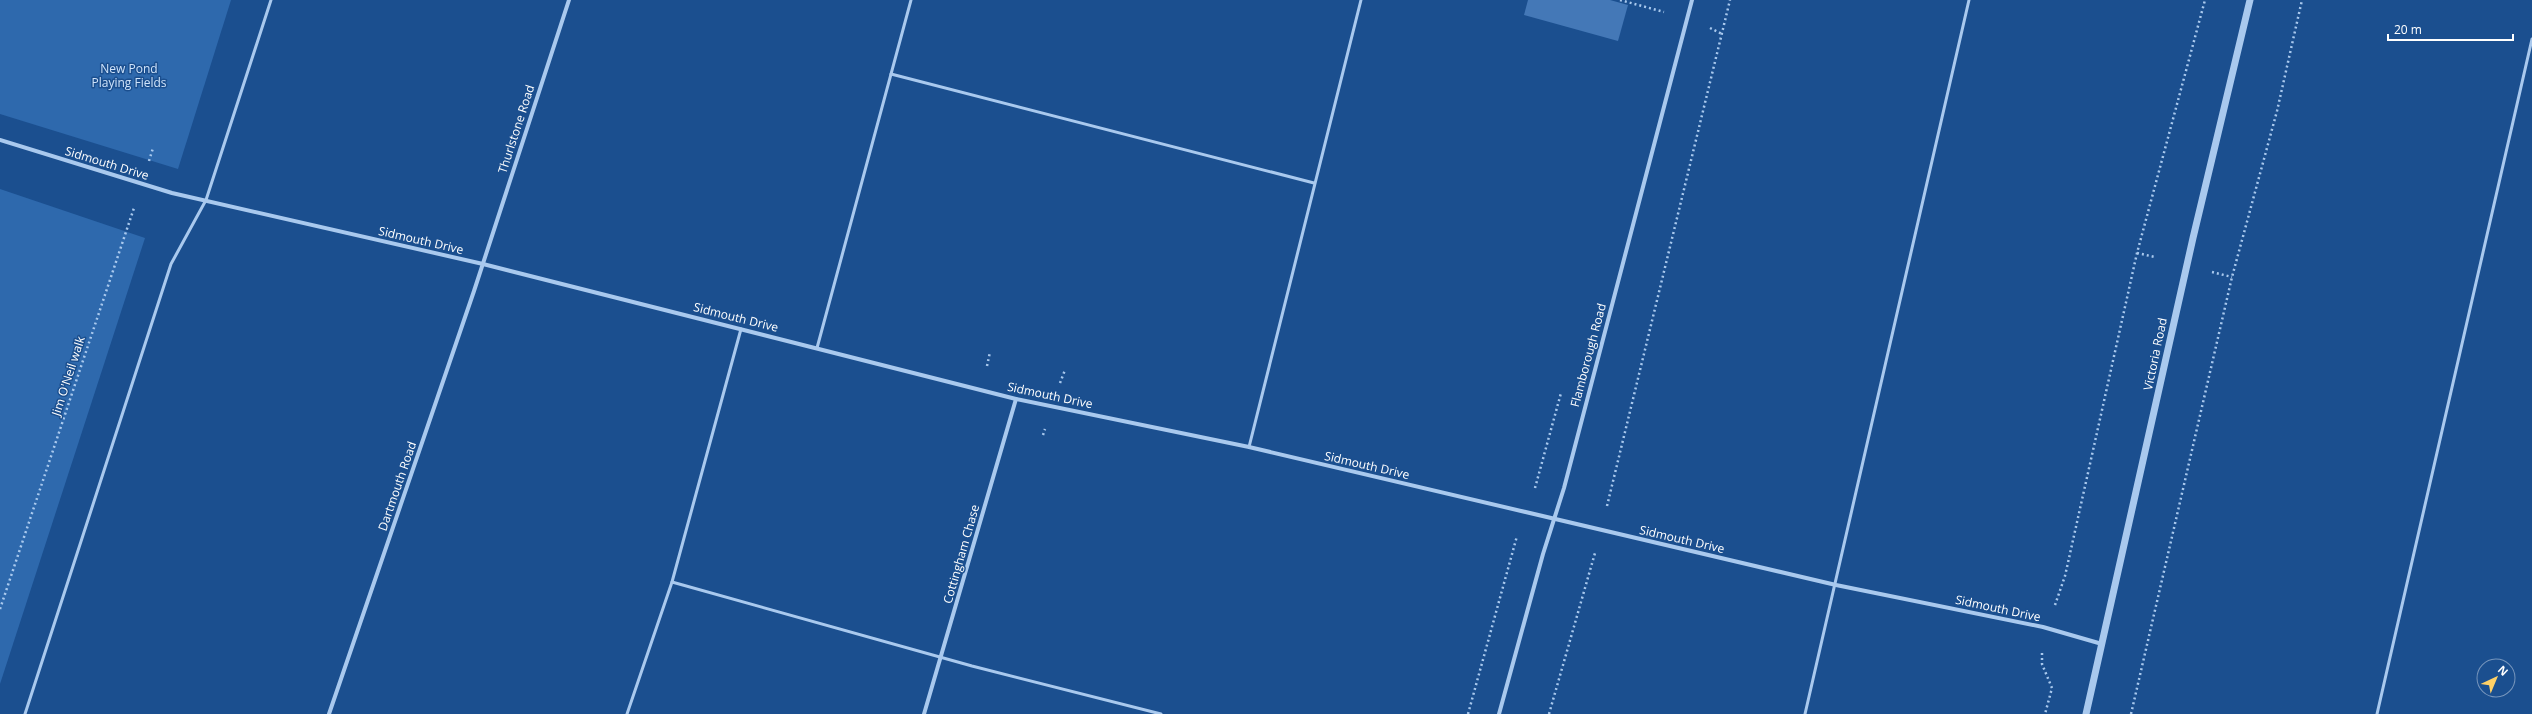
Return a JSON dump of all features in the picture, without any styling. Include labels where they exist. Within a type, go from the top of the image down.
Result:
[{"type":"street","name":"Thurlstone Road","points":[[483,264],[569,0]]},
{"type":"street","name":"Flamborough Road","points":[[1499,714],[1553,519],[1564,488],[1692,0]]},
{"type":"street","name":"Victoria Road","points":[[2086,714],[2191,245],[2250,0]]},
{"type":"street","name":"Sidmouth Drive","points":[[0,140],[142,184],[483,264],[1016,399],[1249,447],[1527,514],[1836,585],[2044,627],[2102,644]]},
{"type":"street","name":"Dartmouth Road","points":[[329,714],[483,264]]},
{"type":"street","name":"Cottingham Chase","points":[[924,714],[1016,399]]},
{"type":"lane","points":[[25,714],[171,264],[206,200],[271,0]]},
{"type":"lane","points":[[817,348],[911,0]]},
{"type":"lane","points":[[1249,447],[1361,0]]},
{"type":"lane","points":[[1805,714],[1836,585],[1969,0]]},
{"type":"lane","points":[[2377,714],[2532,40]]},
{"type":"lane","points":[[891,74],[1314,183]]},
{"type":"lane","points":[[627,714],[672,582],[741,329]]},
{"type":"lane","points":[[672,582],[941,657],[1160,714]]},
{"type":"path","points":[[1620,0],[1663,12]]},
{"type":"path","points":[[1549,714],[1601,530],[1730,0]]},
{"type":"path","points":[[2046,714],[2052,688],[2042,664],[2044,627],[2057,600],[2065,576],[2137,253],[2205,0]]},
{"type":"path","points":[[2131,714],[2232,277],[2277,111],[2302,0]]},
{"type":"path","points":[[1661,20],[1663,6]]},
{"type":"path","name":"Jim O'Neil walk","points":[[0,609],[153,148]]},
{"type":"path","points":[[2137,253],[2155,257]]},
{"type":"path","points":[[2211,272],[2232,277]]},
{"type":"path","points":[[1468,714],[1513,544],[1527,514],[1562,389]]},
{"type":"green space","name":"New Pond Playing Fields","points":[[0,0],[231,0],[178,169],[0,114]]},
{"type":"green space","points":[[0,189],[145,238],[0,684]]},
{"type":"building","points":[[1528,0],[1610,0],[1628,5],[1618,41],[1524,15]]}]
